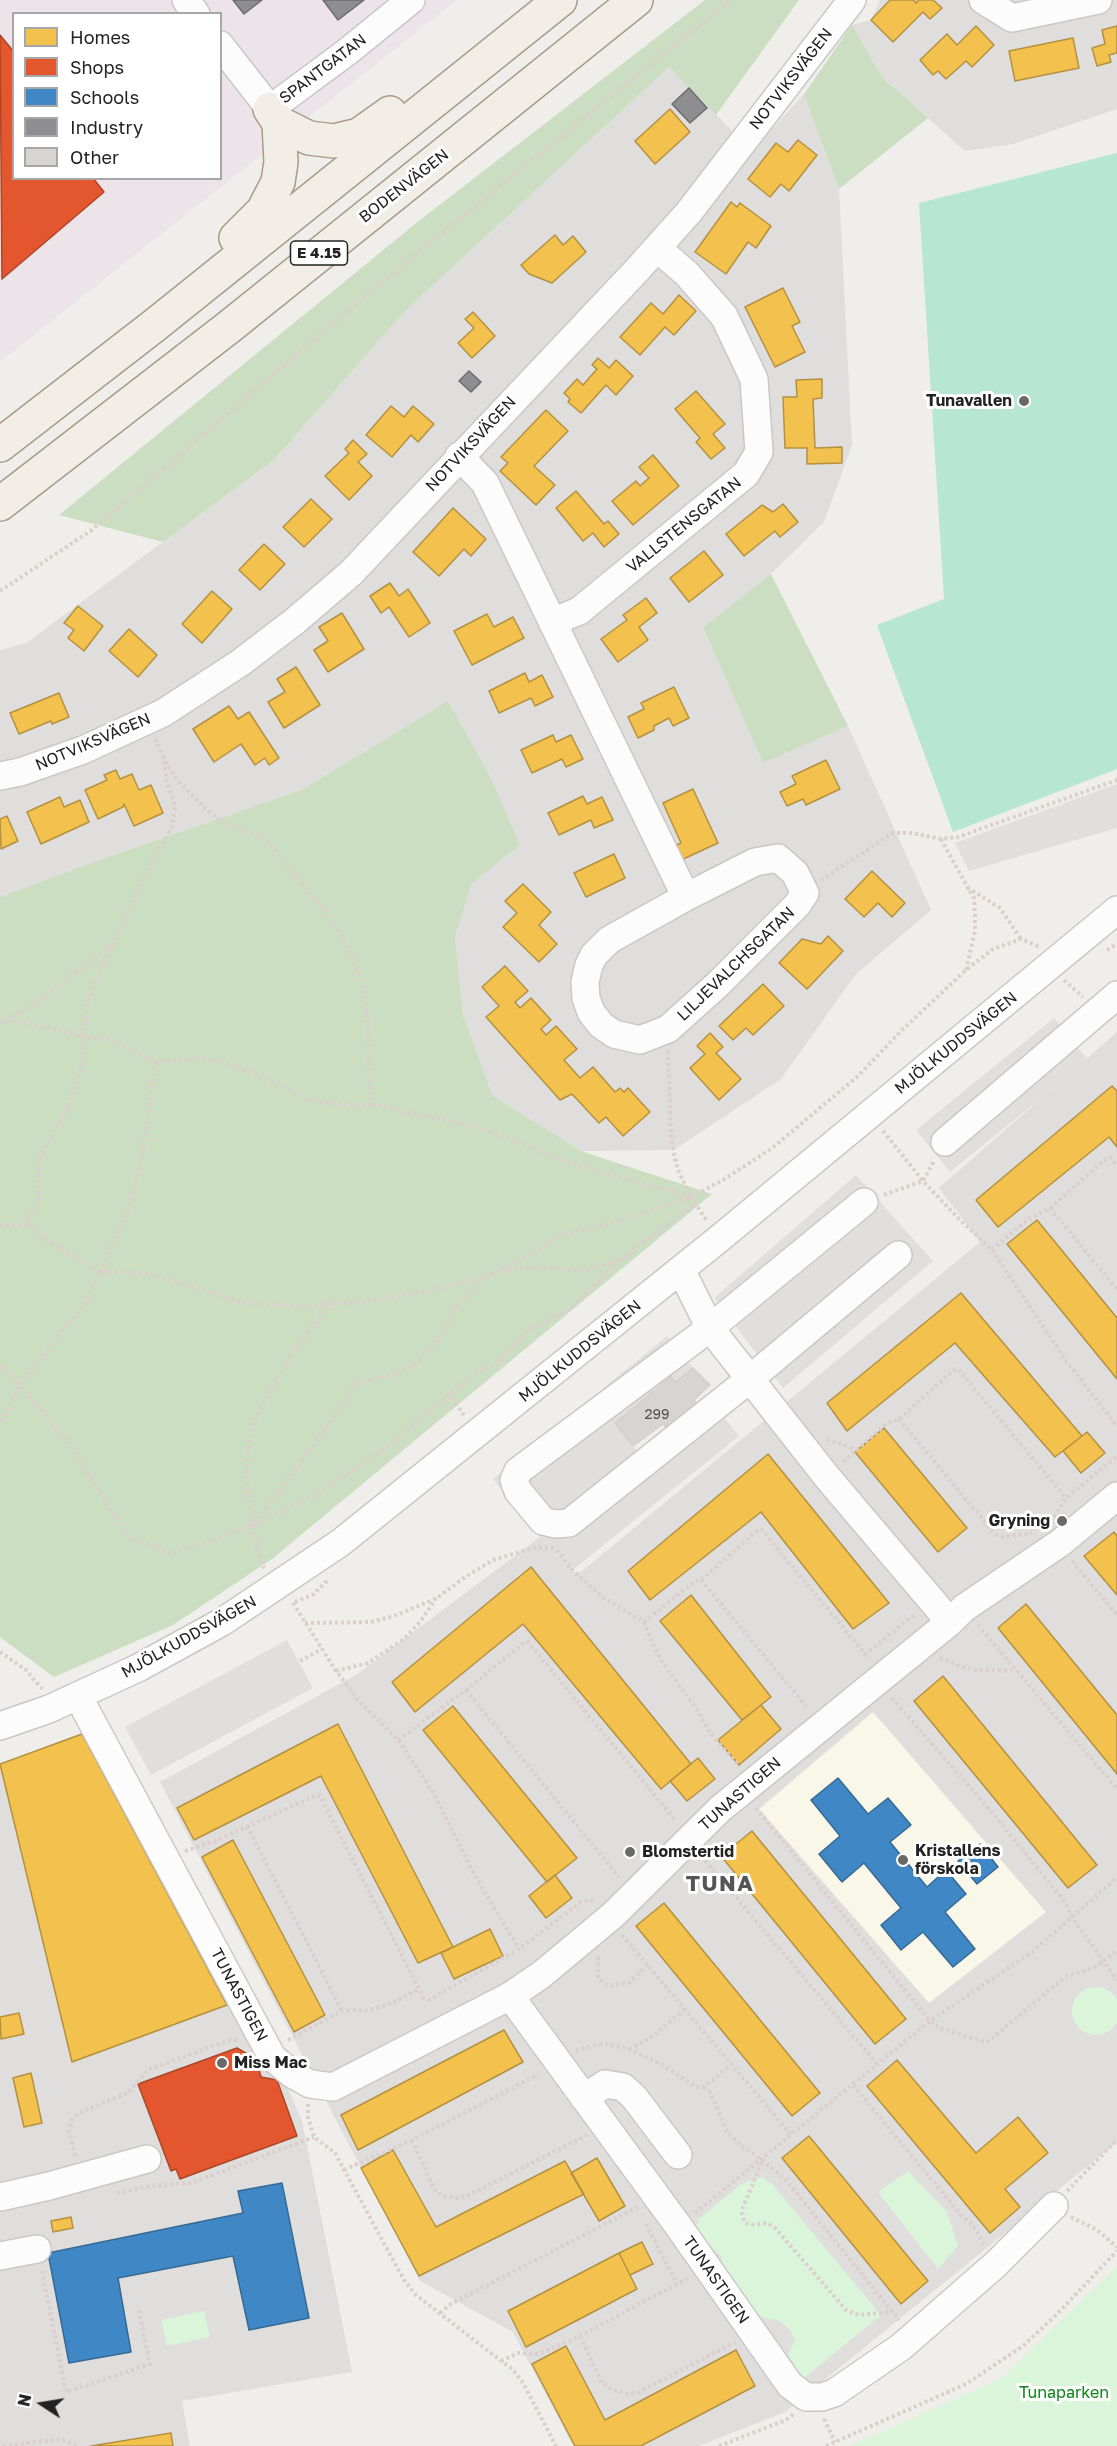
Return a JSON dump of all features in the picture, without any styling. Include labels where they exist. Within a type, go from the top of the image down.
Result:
[{"type":"main road","name":"E 4.15","points":[[0,445],[155,325],[561,0]]},
{"type":"main road","name":"BODENVÄGEN","points":[[0,504],[229,327],[636,0]]},
{"type":"main road","points":[[274,116],[309,138],[334,141],[347,139],[370,128],[458,61],[503,46]]},
{"type":"main road","points":[[155,325],[182,283],[252,224],[271,199],[278,182],[281,162],[274,116]]},
{"type":"street","name":"SPANTGATAN","points":[[222,48],[274,116],[411,0]]},
{"type":"street","name":"NOTVIKSVÄGEN","points":[[0,776],[20,772],[83,750],[162,713],[240,663],[295,621],[351,573],[689,212],[852,0]]},
{"type":"street","points":[[983,0],[1012,18],[1098,0]]},
{"type":"street","name":"VALLSTENSGATAN","points":[[552,622],[579,611],[746,474],[759,452],[754,379],[724,316],[686,273],[657,248]]},
{"type":"street","points":[[459,456],[485,483],[686,897]]},
{"type":"street","name":"LILJEVALCHSGATAN","points":[[778,858],[795,873],[805,894],[797,905],[717,985],[668,1029],[640,1040],[614,1034],[601,1025],[591,1012],[586,998],[585,982],[594,955],[609,940],[686,897],[755,862],[778,858]]},
{"type":"street","name":"MJÖLKUDDSVÄGEN","points":[[0,1725],[49,1709],[138,1668],[222,1622],[340,1543],[681,1269],[1117,910]]},
{"type":"street","points":[[945,1142],[1117,995]]},
{"type":"street","points":[[864,1202],[710,1328],[518,1472],[514,1480],[518,1491],[543,1521],[555,1524],[569,1523],[751,1378],[898,1255]]},
{"type":"street","points":[[681,1269],[710,1328],[827,1477],[930,1601],[957,1615]]},
{"type":"street","name":"TUNASTIGEN","points":[[78,1696],[272,2057],[292,2074],[310,2084],[333,2086],[510,1996],[541,1975],[613,1915],[720,1809],[1054,1534],[1117,1496]]},
{"type":"street","name":"TUNASTIGEN","points":[[510,1996],[679,2227],[790,2385],[806,2397],[814,2397]]},
{"type":"street","points":[[584,2098],[605,2084],[622,2087],[634,2097],[678,2155]]},
{"type":"street","points":[[0,2197],[147,2159]]},
{"type":"street","points":[[814,2397],[829,2395],[862,2376],[913,2337],[996,2264],[1054,2206]]},
{"type":"street","points":[[0,2256],[37,2250]]},
{"type":"path","points":[[0,591],[92,530],[382,282],[730,0]]},
{"type":"path","points":[[153,733],[176,779],[221,821],[265,838],[326,912],[347,945],[365,994],[369,1038],[369,1082],[374,1105]]},
{"type":"path","points":[[163,756],[167,782],[175,806],[172,827],[144,877],[88,1001],[83,1037],[83,1061],[68,1107],[38,1161],[38,1203],[26,1221],[46,1240],[99,1271],[149,1275],[239,1302],[314,1307],[429,1291],[509,1270],[540,1267],[582,1271],[619,1260]]},
{"type":"path","points":[[805,894],[817,883],[893,833],[912,832],[941,838],[958,837],[1117,780]]},
{"type":"path","points":[[941,838],[974,898],[975,931],[966,970]]},
{"type":"path","points":[[968,888],[1000,908],[1021,939],[1045,949]]},
{"type":"path","points":[[252,1526],[286,1483],[356,1384],[397,1373],[418,1362],[443,1332],[458,1306],[484,1277],[532,1254],[560,1235],[608,1224],[691,1197],[723,1180],[771,1149],[858,1076],[902,1030],[966,970],[993,949],[1021,939]]},
{"type":"path","points":[[2,1022],[38,1002],[112,944]]},
{"type":"path","points":[[2,1022],[28,1023],[83,1037],[108,1040],[155,1062],[197,1058],[223,1062],[253,1073],[308,1100],[347,1105],[374,1105],[468,1125],[506,1137],[566,1162],[691,1197]]},
{"type":"path","points":[[668,1029],[671,1135],[678,1170],[695,1205],[709,1224]]},
{"type":"path","points":[[0,1424],[19,1386],[84,1304],[125,1219],[142,1159],[155,1062]]},
{"type":"path","points":[[879,1126],[923,1181],[992,1250],[1067,1362],[1117,1426]]},
{"type":"path","points":[[864,1202],[923,1181],[945,1142]]},
{"type":"path","points":[[992,1250],[1027,1220],[1050,1208],[1107,1158],[1111,1158],[1117,1166]]},
{"type":"path","points":[[0,1366],[9,1372],[69,1444],[130,1539],[171,1554],[252,1526],[313,1496],[390,1445],[475,1373],[499,1363],[528,1329],[542,1325],[572,1307],[619,1260],[695,1205]]},
{"type":"path","points":[[1050,1208],[1117,1289]]},
{"type":"path","points":[[0,1225],[32,1226]]},
{"type":"path","points":[[267,1573],[260,1561],[252,1526],[246,1473],[249,1444],[256,1416],[295,1348],[332,1303]]},
{"type":"path","points":[[827,1477],[886,1424],[899,1419],[955,1369],[958,1369],[1066,1498]]},
{"type":"path","points":[[449,1393],[468,1422]]},
{"type":"path","points":[[899,1419],[995,1534],[1003,1537],[1034,1533],[1054,1534]]},
{"type":"path","points":[[1054,1534],[1066,1498],[1117,1456]]},
{"type":"path","points":[[644,1622],[695,1581],[701,1580],[758,1530],[762,1530],[878,1668],[884,1688],[995,1816],[1065,1902],[1073,1919],[1117,1980]]},
{"type":"path","points":[[1054,1534],[1088,1582],[1117,1616]]},
{"type":"path","points":[[305,1623],[371,1622],[394,1616],[436,1598],[465,1576],[493,1560],[526,1549],[545,1547],[558,1551],[573,1571],[605,1599],[644,1622],[664,1665],[698,1711],[711,1734],[740,1767]]},
{"type":"path","points":[[701,1580],[805,1705],[804,1714]]},
{"type":"path","points":[[336,1671],[368,1664],[404,1639],[420,1622],[436,1598]]},
{"type":"path","points":[[865,1655],[930,1601]]},
{"type":"path","points":[[293,1604],[336,1671],[359,1701],[398,1740],[434,1794],[474,1874],[519,1949]]},
{"type":"path","points":[[957,1615],[1017,1671],[1117,1790]]},
{"type":"path","points":[[398,1740],[466,1690],[525,1642],[528,1642],[679,1824],[684,1814]]},
{"type":"path","points":[[300,1661],[322,1649]]},
{"type":"path","points":[[0,1652],[26,1670],[43,1690],[49,1709]]},
{"type":"path","points":[[939,1657],[961,1667],[976,1670],[1017,1671]]},
{"type":"path","points":[[466,1690],[619,1877]]},
{"type":"path","points":[[732,1774],[749,1760]]},
{"type":"path","points":[[177,1854],[215,1842],[317,1795],[320,1796],[419,1989],[424,1998],[429,2000],[519,1949],[581,1902],[595,1900],[603,1892]]},
{"type":"path","points":[[749,1800],[930,2021],[940,2028],[985,2042],[989,2041],[1065,1977],[1095,1967],[1117,1951]]},
{"type":"path","points":[[247,1826],[342,2011]]},
{"type":"path","points":[[700,1855],[877,2064]]},
{"type":"path","points":[[611,1885],[627,1872]]},
{"type":"path","points":[[679,2227],[930,2021],[1032,1952],[1073,1919],[1117,1878]]},
{"type":"path","points":[[616,1928],[792,2136]]},
{"type":"path","points":[[598,1950],[598,1979],[605,1985],[622,1985],[630,1982],[648,1964]]},
{"type":"path","points":[[280,2044],[342,2011],[369,2010],[393,2003],[419,1989]]},
{"type":"path","points":[[629,2049],[652,2037],[686,2008]]},
{"type":"path","points":[[80,2178],[69,2130],[72,2120],[78,2113],[128,2093],[148,2070],[230,2040],[243,2043]]},
{"type":"path","points":[[344,2170],[412,2140],[558,2063],[571,2053],[594,2045],[607,2044],[629,2049],[663,2065],[691,2085],[704,2086],[710,2092],[727,2132],[787,2181],[913,2337]]},
{"type":"path","points":[[704,2086],[732,2064]]},
{"type":"path","points":[[310,2084],[308,2117],[314,2137],[335,2153],[404,2280],[416,2295],[501,2361],[523,2383],[556,2446]]},
{"type":"path","points":[[853,2085],[961,2215],[973,2225],[996,2264]]},
{"type":"path","points":[[412,2140],[434,2188],[442,2196],[458,2198],[469,2195],[588,2135]]},
{"type":"path","points":[[107,2195],[150,2186],[190,2183],[314,2137]]},
{"type":"path","points":[[826,2446],[966,2384],[1023,2346],[1056,2315],[1117,2249],[1096,2230],[1054,2206],[1117,2140]]},
{"type":"path","points":[[762,2160],[744,2207],[742,2218],[745,2223],[751,2225],[767,2223],[775,2228],[847,2311],[860,2314],[892,2312]]},
{"type":"path","points":[[440,2313],[451,2304],[643,2204]]},
{"type":"path","points":[[638,2207],[677,2284]]},
{"type":"path","points":[[37,2250],[66,2392],[150,2364],[138,2307]]},
{"type":"path","points":[[501,2361],[518,2353],[539,2354],[580,2336],[692,2276]]},
{"type":"path","points":[[580,2336],[602,2383],[613,2390],[628,2394],[639,2392],[746,2337]]},
{"type":"path","points":[[719,2446],[786,2420],[814,2397]]},
{"type":"path","points":[[3,2446],[61,2439],[77,2446]]},
{"type":"shaded area","points":[[0,0],[457,0],[0,362]]},
{"type":"shaded area","points":[[880,0],[1117,0],[1117,109],[1013,144],[965,151],[882,77],[852,25],[871,20]]},
{"type":"shaded area","points":[[669,67],[752,151],[804,94],[839,189],[852,445],[824,522],[771,574],[703,629],[763,763],[848,726],[931,910],[855,975],[781,1079],[674,1150],[581,1151],[493,1096],[463,1015],[455,937],[472,882],[520,845],[448,701],[301,790],[0,897],[0,650],[26,643],[274,460],[404,312]]},
{"type":"shaded area","points":[[1117,784],[1117,828],[969,871],[955,843]]},
{"type":"shaded area","points":[[1054,1018],[1088,1060],[950,1172],[916,1130]]},
{"type":"shaded area","points":[[1117,1032],[1117,2142],[785,2412],[699,2446],[573,2446],[513,2332],[420,2281],[160,1782],[356,1675],[540,1537],[569,1572],[581,1572],[980,1242],[939,1188]]},
{"type":"shaded area","points":[[856,1175],[933,1261],[783,1388],[714,1298]]},
{"type":"shaded area","points":[[667,1336],[693,1368],[676,1382],[671,1377],[615,1424],[655,1473],[725,1418],[739,1436],[569,1573],[493,1479]]},
{"type":"shaded area","points":[[287,1640],[313,1688],[151,1775],[125,1727]]},
{"type":"shaded area","name":"Kristallens förskola","points":[[873,1712],[1046,1912],[929,2003],[759,1809]]},
{"type":"shaded area","points":[[0,1763],[72,2062],[227,2005],[286,2084],[302,2121],[352,2372],[182,2401],[190,2446],[0,2446]]},
{"type":"shaded area","points":[[640,2068],[703,2153],[666,2188],[601,2096]]},
{"type":"green space","points":[[705,0],[799,0],[716,115],[669,67],[404,312],[274,460],[163,542],[59,515],[420,220]]},
{"type":"green space","points":[[852,25],[882,77],[928,118],[839,189],[804,94]]},
{"type":"green space","name":"Tunavallen","points":[[1117,153],[1117,769],[953,832],[877,625],[944,599],[919,203]]},
{"type":"green space","points":[[771,574],[848,726],[763,763],[703,628]]},
{"type":"green space","points":[[448,701],[490,777],[520,845],[472,883],[455,937],[463,1015],[493,1096],[581,1151],[712,1194],[272,1559],[173,1625],[54,1677],[0,1637],[0,897],[301,790]]},
{"type":"green space","points":[[1091,1987],[1101,1987],[1116,1998],[1118,2020],[1109,2031],[1101,2035],[1091,2035],[1076,2024],[1072,2016],[1072,2006],[1083,1991]]},
{"type":"green space","points":[[908,2171],[947,2212],[958,2246],[938,2269],[878,2192]]},
{"type":"green space","points":[[762,2177],[772,2184],[881,2315],[803,2379],[788,2355],[795,2341],[790,2330],[778,2320],[755,2317],[720,2276],[722,2257],[694,2232],[699,2219],[741,2184]]},
{"type":"green space","name":"Tunaparken","points":[[1117,2266],[1117,2446],[850,2446],[1002,2378]]},
{"type":"green space","points":[[204,2311],[210,2337],[167,2346],[161,2320]]},
{"type":"building: Homes","points":[[890,0],[914,0],[916,3],[919,0],[933,0],[942,8],[930,19],[923,12],[893,42],[871,20]]},
{"type":"building: Homes","points":[[976,26],[994,45],[972,67],[966,61],[946,79],[938,71],[933,75],[920,60],[947,34],[957,45]]},
{"type":"building: Homes","points":[[1117,26],[1117,53],[1109,55],[1111,62],[1097,66],[1092,48],[1105,44],[1102,30]]},
{"type":"building: Homes","points":[[1073,38],[1079,68],[1015,81],[1009,51]]},
{"type":"building: Homes","points":[[670,109],[690,132],[655,164],[635,141]]},
{"type":"building: Homes","points":[[798,140],[817,155],[789,191],[781,184],[770,197],[748,179],[776,143],[788,152]]},
{"type":"building: Homes","points":[[731,202],[737,207],[740,203],[771,226],[756,248],[748,242],[726,274],[695,252]]},
{"type":"building: Homes","points":[[555,235],[563,245],[573,236],[586,252],[552,283],[529,274],[521,265]]},
{"type":"building: Homes","points":[[783,288],[800,322],[792,326],[805,352],[775,367],[745,307]]},
{"type":"building: Homes","points":[[679,295],[696,311],[674,335],[665,327],[640,355],[620,337],[651,303],[663,314]]},
{"type":"building: Homes","points":[[473,312],[495,336],[472,358],[458,343],[474,328],[465,319]]},
{"type":"building: Homes","points":[[598,358],[609,368],[616,360],[633,376],[616,395],[606,385],[581,413],[568,402],[570,399],[564,393],[577,379],[583,385],[597,369],[592,365]]},
{"type":"building: Homes","points":[[822,379],[822,398],[813,399],[815,448],[842,447],[842,463],[807,464],[807,448],[785,448],[783,397],[797,397],[796,380]]},
{"type":"building: Homes","points":[[696,391],[725,424],[713,434],[725,448],[711,459],[696,442],[700,438],[675,409]]},
{"type":"building: Homes","points":[[391,406],[404,417],[413,406],[434,424],[418,442],[411,435],[392,457],[366,435]]},
{"type":"building: Homes","points":[[546,410],[568,431],[534,466],[555,485],[536,505],[500,471],[508,463],[501,457]]},
{"type":"building: Homes","points":[[353,440],[367,454],[358,462],[372,476],[349,500],[325,476],[349,453],[345,449]]},
{"type":"building: Homes","points":[[653,455],[679,486],[633,525],[612,501],[636,481],[640,486],[649,478],[639,467]]},
{"type":"building: Homes","points":[[576,491],[604,524],[608,521],[619,534],[604,547],[593,533],[583,541],[556,508]]},
{"type":"building: Homes","points":[[311,499],[332,519],[304,547],[283,527]]},
{"type":"building: Homes","points":[[783,504],[798,522],[780,537],[775,531],[744,556],[726,534],[762,505],[773,512]]},
{"type":"building: Homes","points":[[453,508],[486,539],[471,556],[464,549],[439,576],[413,552]]},
{"type":"building: Homes","points":[[264,544],[285,564],[260,590],[239,570]]},
{"type":"building: Homes","points":[[704,551],[723,575],[689,602],[670,578]]},
{"type":"building: Homes","points":[[390,583],[399,596],[408,589],[430,623],[409,637],[389,607],[381,613],[370,596]]},
{"type":"building: Homes","points":[[212,591],[232,609],[202,643],[182,624]]},
{"type":"building: Homes","points":[[646,598],[657,613],[639,627],[648,640],[618,662],[601,639],[627,620],[623,615]]},
{"type":"building: Homes","points":[[78,606],[103,626],[84,651],[68,638],[74,630],[64,623]]},
{"type":"building: Homes","points":[[342,613],[364,649],[328,672],[314,650],[328,641],[319,627]]},
{"type":"building: Homes","points":[[487,614],[494,627],[513,617],[524,638],[472,665],[454,631]]},
{"type":"building: Homes","points":[[129,629],[157,655],[138,677],[109,651]]},
{"type":"building: Homes","points":[[296,667],[320,705],[284,728],[268,702],[285,692],[277,679]]},
{"type":"building: Homes","points":[[525,673],[529,682],[542,675],[553,697],[535,706],[531,698],[499,713],[489,691]]},
{"type":"building: Homes","points":[[674,687],[689,718],[673,726],[669,718],[654,726],[654,730],[638,738],[628,717],[644,709],[641,703]]},
{"type":"building: Homes","points":[[59,693],[69,717],[52,724],[51,721],[19,734],[10,713]]},
{"type":"building: Homes","points":[[229,706],[238,719],[249,712],[279,758],[269,765],[265,758],[255,765],[241,744],[214,762],[193,729]]},
{"type":"building: Homes","points":[[553,735],[556,742],[571,735],[583,759],[566,767],[562,759],[532,773],[521,750]]},
{"type":"building: Homes","points":[[826,760],[840,789],[806,805],[803,799],[787,806],[780,792],[796,784],[792,776]]},
{"type":"building: Homes","points":[[116,770],[120,779],[132,774],[139,790],[151,785],[163,813],[134,826],[124,804],[123,807],[98,819],[85,790],[107,780],[104,775]]},
{"type":"building: Homes","points":[[693,789],[718,843],[679,861],[672,847],[681,843],[663,803]]},
{"type":"building: Homes","points":[[583,796],[587,804],[602,797],[613,820],[594,828],[591,820],[559,835],[548,813]]},
{"type":"building: Homes","points":[[60,797],[64,807],[80,800],[89,822],[41,844],[27,812]]},
{"type":"building: Homes","points":[[7,816],[18,841],[1,849],[0,819]]},
{"type":"building: Homes","points":[[614,854],[625,878],[586,897],[574,873]]},
{"type":"building: Homes","points":[[872,871],[905,903],[892,917],[878,903],[864,917],[845,899]]},
{"type":"building: Homes","points":[[523,884],[551,912],[539,925],[557,944],[539,962],[503,927],[517,913],[505,901]]},
{"type":"building: Homes","points":[[828,936],[843,951],[807,989],[779,963],[802,939],[821,944]]},
{"type":"building: Homes","points":[[505,966],[528,991],[515,1002],[520,1008],[531,998],[551,1020],[541,1029],[546,1035],[556,1026],[577,1049],[564,1060],[580,1078],[593,1067],[615,1092],[620,1088],[624,1092],[628,1088],[650,1112],[623,1136],[606,1117],[599,1123],[572,1094],[560,1100],[486,1017],[499,1006],[482,987]]},
{"type":"building: Homes","points":[[763,984],[784,1006],[753,1035],[746,1028],[733,1040],[719,1026]]},
{"type":"building: Homes","points":[[710,1033],[723,1047],[716,1053],[741,1079],[719,1100],[690,1068],[705,1054],[697,1046]]},
{"type":"building: Homes","points":[[1112,1086],[1117,1091],[1117,1147],[1109,1137],[998,1227],[976,1200]]},
{"type":"building: Homes","points":[[1037,1220],[1117,1318],[1117,1379],[1007,1244]]},
{"type":"building: Homes","points":[[961,1293],[1082,1436],[1055,1457],[955,1343],[847,1431],[827,1403]]},
{"type":"building: Homes","points":[[884,1428],[967,1528],[938,1552],[855,1452]]},
{"type":"building: Homes","points":[[1087,1432],[1105,1453],[1081,1473],[1063,1451]]},
{"type":"building: Homes","points":[[768,1454],[889,1603],[853,1629],[761,1512],[650,1600],[628,1571]]},
{"type":"building: Homes","points":[[1114,1532],[1117,1536],[1117,1595],[1084,1556]]},
{"type":"building: Homes","points":[[531,1567],[691,1764],[661,1789],[523,1624],[415,1712],[392,1682]]},
{"type":"building: Homes","points":[[691,1595],[771,1697],[742,1720],[660,1621]]},
{"type":"building: Homes","points":[[1026,1604],[1117,1715],[1117,1774],[998,1628]]},
{"type":"building: Homes","points":[[943,1676],[1097,1865],[1068,1888],[914,1701]]},
{"type":"building: Homes","points":[[761,1705],[781,1729],[739,1765],[718,1740]]},
{"type":"building: Homes","points":[[453,1706],[577,1858],[547,1882],[423,1730]]},
{"type":"building: Homes","points":[[338,1724],[453,1947],[418,1963],[321,1776],[194,1840],[177,1808]]},
{"type":"building: Homes","points":[[82,1734],[227,2005],[72,2062],[0,1764]]},
{"type":"building: Homes","points":[[698,1758],[715,1779],[687,1801],[670,1781]]},
{"type":"building: Homes","points":[[752,1831],[906,2019],[875,2044],[721,1856]]},
{"type":"building: Homes","points":[[233,1840],[325,2015],[294,2032],[202,1857]]},
{"type":"building: Homes","points":[[555,1875],[572,1898],[546,1918],[529,1896]]},
{"type":"building: Homes","points":[[664,1903],[820,2093],[792,2116],[636,1926]]},
{"type":"building: Homes","points":[[490,1929],[503,1956],[454,1979],[441,1953]]},
{"type":"building: Homes","points":[[19,2013],[24,2034],[1,2039],[0,2017]]},
{"type":"building: Homes","points":[[504,2030],[523,2062],[358,2150],[341,2115]]},
{"type":"building: Homes","points":[[897,2060],[976,2153],[1018,2117],[1048,2153],[1005,2189],[1020,2207],[990,2233],[867,2086]]},
{"type":"building: Homes","points":[[31,2073],[42,2123],[24,2127],[13,2078]]},
{"type":"building: Homes","points":[[809,2136],[928,2281],[901,2304],[782,2158]]},
{"type":"building: Homes","points":[[393,2150],[436,2227],[565,2161],[584,2194],[419,2276],[361,2168]]},
{"type":"building: Homes","points":[[597,2158],[625,2206],[599,2221],[571,2173]]},
{"type":"building: Homes","points":[[71,2217],[73,2228],[53,2232],[51,2221]]},
{"type":"building: Homes","points":[[642,2242],[653,2264],[630,2275],[619,2253]]},
{"type":"building: Homes","points":[[619,2253],[637,2289],[526,2347],[508,2311]]},
{"type":"building: Homes","points":[[566,2346],[605,2420],[736,2350],[755,2386],[641,2446],[575,2446],[532,2364]]},
{"type":"building: Homes","points":[[171,2433],[173,2446],[91,2446]]},
{"type":"building: Shops","points":[[0,35],[12,50],[12,180],[95,180],[104,192],[2,279]]},
{"type":"building: Shops","points":[[237,2048],[249,2055],[253,2068],[258,2066],[261,2077],[277,2080],[297,2136],[180,2179],[176,2169],[171,2171],[138,2084]]},
{"type":"building: Schools","points":[[838,1778],[868,1814],[888,1798],[911,1825],[890,1842],[927,1887],[946,1870],[966,1894],[945,1912],[975,1949],[953,1967],[923,1932],[901,1950],[881,1925],[901,1908],[864,1863],[842,1882],[819,1854],[840,1836],[811,1800]]},
{"type":"building: Schools","points":[[980,1844],[998,1867],[977,1884],[958,1861]]},
{"type":"building: Schools","points":[[282,2183],[309,2318],[249,2330],[233,2256],[118,2278],[131,2352],[69,2363],[48,2253],[243,2213],[238,2191]]},
{"type":"building: Industry","points":[[233,0],[262,0],[244,14]]},
{"type":"building: Industry","points":[[323,0],[364,0],[338,20]]},
{"type":"building: Industry","points":[[689,88],[707,108],[690,123],[672,104]]},
{"type":"building: Industry","points":[[469,371],[481,382],[471,392],[459,381]]},
{"type":"building: Other","points":[[693,1368],[710,1385],[694,1400],[699,1406],[669,1430],[663,1424],[633,1446],[615,1423],[671,1377],[676,1382]]},
{"type":"place","name":"Tunavallen","points":[[1024,401]]},
{"type":"place","name":"Gryning","points":[[1062,1521]]},
{"type":"place","name":"Blomstertid","points":[[630,1852]]},
{"type":"place","name":"Kristallens förskola","points":[[903,1860]]},
{"type":"place","name":"Miss Mac","points":[[222,2063]]},
{"type":"district","name":"TUNA","points":[[720,1884]]}]
